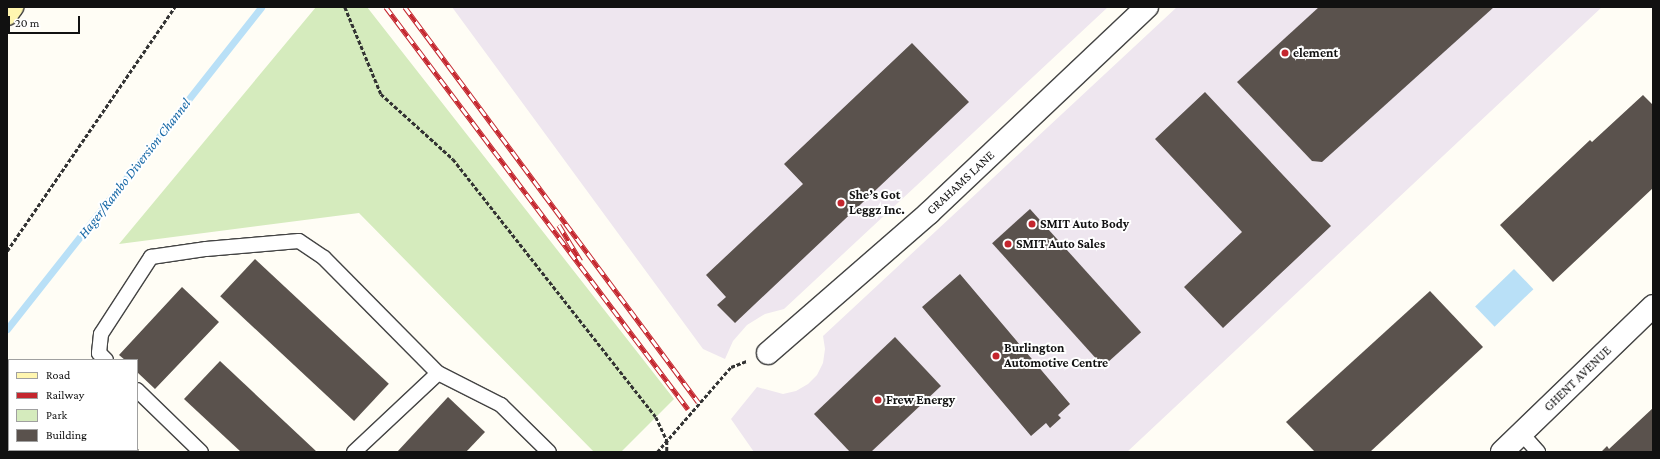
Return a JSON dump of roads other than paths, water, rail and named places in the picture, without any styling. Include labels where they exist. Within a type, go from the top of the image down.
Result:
[{"type":"main road","points":[[7,14],[12,7]]},
{"type":"street","name":"GRAHAMS LANE","points":[[768,353],[929,213],[1147,7]]},
{"type":"street","name":"GHENT AVENUE","points":[[1502,452],[1653,306]]},
{"type":"lane","points":[[105,359],[99,353],[101,334],[151,257],[206,249],[299,241],[324,258],[438,373],[501,406],[549,452]]},
{"type":"lane","points":[[354,452],[438,373]]},
{"type":"lane","points":[[138,391],[201,452]]},
{"type":"lane","points":[[1522,434],[1538,452]]},
{"type":"water","points":[[1514,269],[1533,289],[1495,327],[1475,307]]},
{"type":"waterway","name":"Hager/Rambo Diversion Channel","points":[[7,329],[261,7]]},
{"type":"railway","points":[[386,7],[688,409]]},
{"type":"railway","points":[[405,7],[698,402]]},
{"type":"railway","points":[[559,225],[581,261]]},
{"type":"place","name":"element","points":[[1285,53]]},
{"type":"place","name":"She’s Got Leggz Inc.","points":[[841,203]]},
{"type":"place","name":"SMIT Auto Body","points":[[1032,224]]},
{"type":"place","name":"SMIT Auto Sales","points":[[1008,244]]},
{"type":"place","name":"Burlington Automotive Centre","points":[[996,356]]},
{"type":"place","name":"Frew Energy","points":[[878,400]]}]
